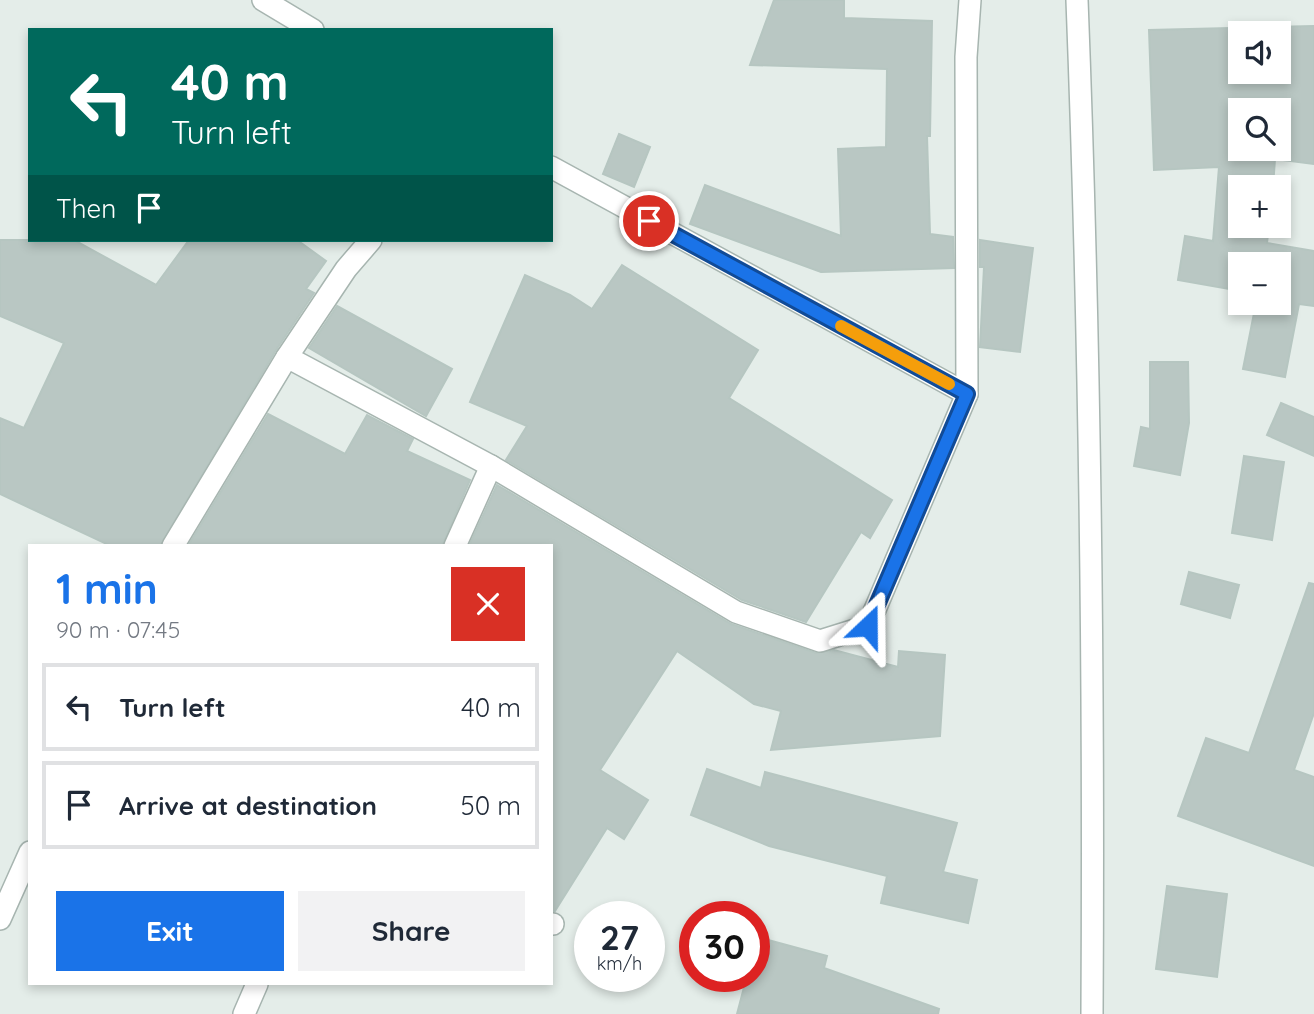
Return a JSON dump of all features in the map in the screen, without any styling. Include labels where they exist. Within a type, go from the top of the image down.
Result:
[{"type":"street","points":[[263,0],[310,28]]},
{"type":"street","points":[[286,357],[491,466],[736,612],[820,642],[868,626],[967,394],[967,57],[970,0]]},
{"type":"street","points":[[1077,0],[1086,236],[1093,723],[1091,1014]]},
{"type":"street","points":[[553,168],[967,394]]},
{"type":"street","points":[[174,544],[286,357],[346,269],[369,242]]},
{"type":"street","points":[[456,544],[491,466]]},
{"type":"street","points":[[0,919],[28,856]]},
{"type":"street","points":[[244,1014],[257,985]]},
{"type":"building","points":[[774,0],[844,0],[844,18],[932,21],[930,136],[927,136],[930,234],[953,237],[954,268],[821,272],[690,224],[705,185],[841,236],[838,149],[886,147],[887,69],[750,65]]},
{"type":"building","points":[[1314,26],[1314,164],[1291,161],[1291,98],[1228,98],[1228,161],[1275,161],[1274,175],[1228,175],[1228,238],[1268,238],[1267,243],[1314,251],[1314,306],[1299,304],[1285,377],[1243,369],[1254,315],[1291,315],[1291,252],[1228,252],[1228,289],[1178,280],[1185,236],[1213,241],[1219,167],[1154,170],[1149,30],[1228,28],[1228,84],[1291,84],[1291,27]]},
{"type":"building","points":[[619,134],[650,147],[634,187],[603,174]]},
{"type":"building","points":[[0,240],[78,242],[156,285],[188,242],[300,242],[326,261],[306,289],[314,293],[276,350],[161,544],[107,544],[0,494],[0,418],[24,428],[64,343],[0,316]]},
{"type":"building","points":[[980,240],[1033,248],[1020,352],[980,347],[984,267],[980,267]]},
{"type":"building","points":[[622,265],[758,350],[729,398],[892,500],[870,538],[861,532],[806,622],[742,600],[506,460],[527,426],[470,402],[525,275],[570,295],[592,309]]},
{"type":"building","points":[[337,306],[452,369],[426,416],[309,348]]},
{"type":"building","points":[[1150,362],[1188,362],[1189,423],[1180,475],[1134,466],[1141,427],[1150,429]]},
{"type":"building","points":[[1281,403],[1314,417],[1314,456],[1267,435]]},
{"type":"building","points":[[268,414],[345,454],[367,415],[413,439],[407,451],[470,480],[443,544],[189,544]]},
{"type":"building","points":[[1244,456],[1284,462],[1272,540],[1232,533]]},
{"type":"building","points":[[497,485],[731,624],[816,653],[834,650],[898,667],[899,651],[945,655],[940,736],[771,750],[781,711],[754,704],[677,651],[600,770],[648,800],[624,839],[607,828],[553,911],[553,544],[470,544]]},
{"type":"building","points":[[1189,572],[1239,585],[1230,618],[1181,604]]},
{"type":"building","points":[[1309,583],[1314,584],[1314,713],[1294,770],[1314,777],[1314,866],[1178,816],[1206,738],[1249,753]]},
{"type":"building","points":[[707,769],[761,788],[765,772],[957,823],[943,872],[977,880],[968,923],[881,903],[887,876],[769,846],[691,815]]},
{"type":"building","points":[[1167,886],[1227,894],[1217,977],[1156,969]]},
{"type":"building","points":[[770,941],[827,956],[824,968],[939,1009],[938,1014],[737,1014],[743,992],[770,992]]},
{"type":"slow traffic","points":[[841,326],[949,384]]},
{"type":"route","points":[[649,221],[967,394],[868,626]]}]
